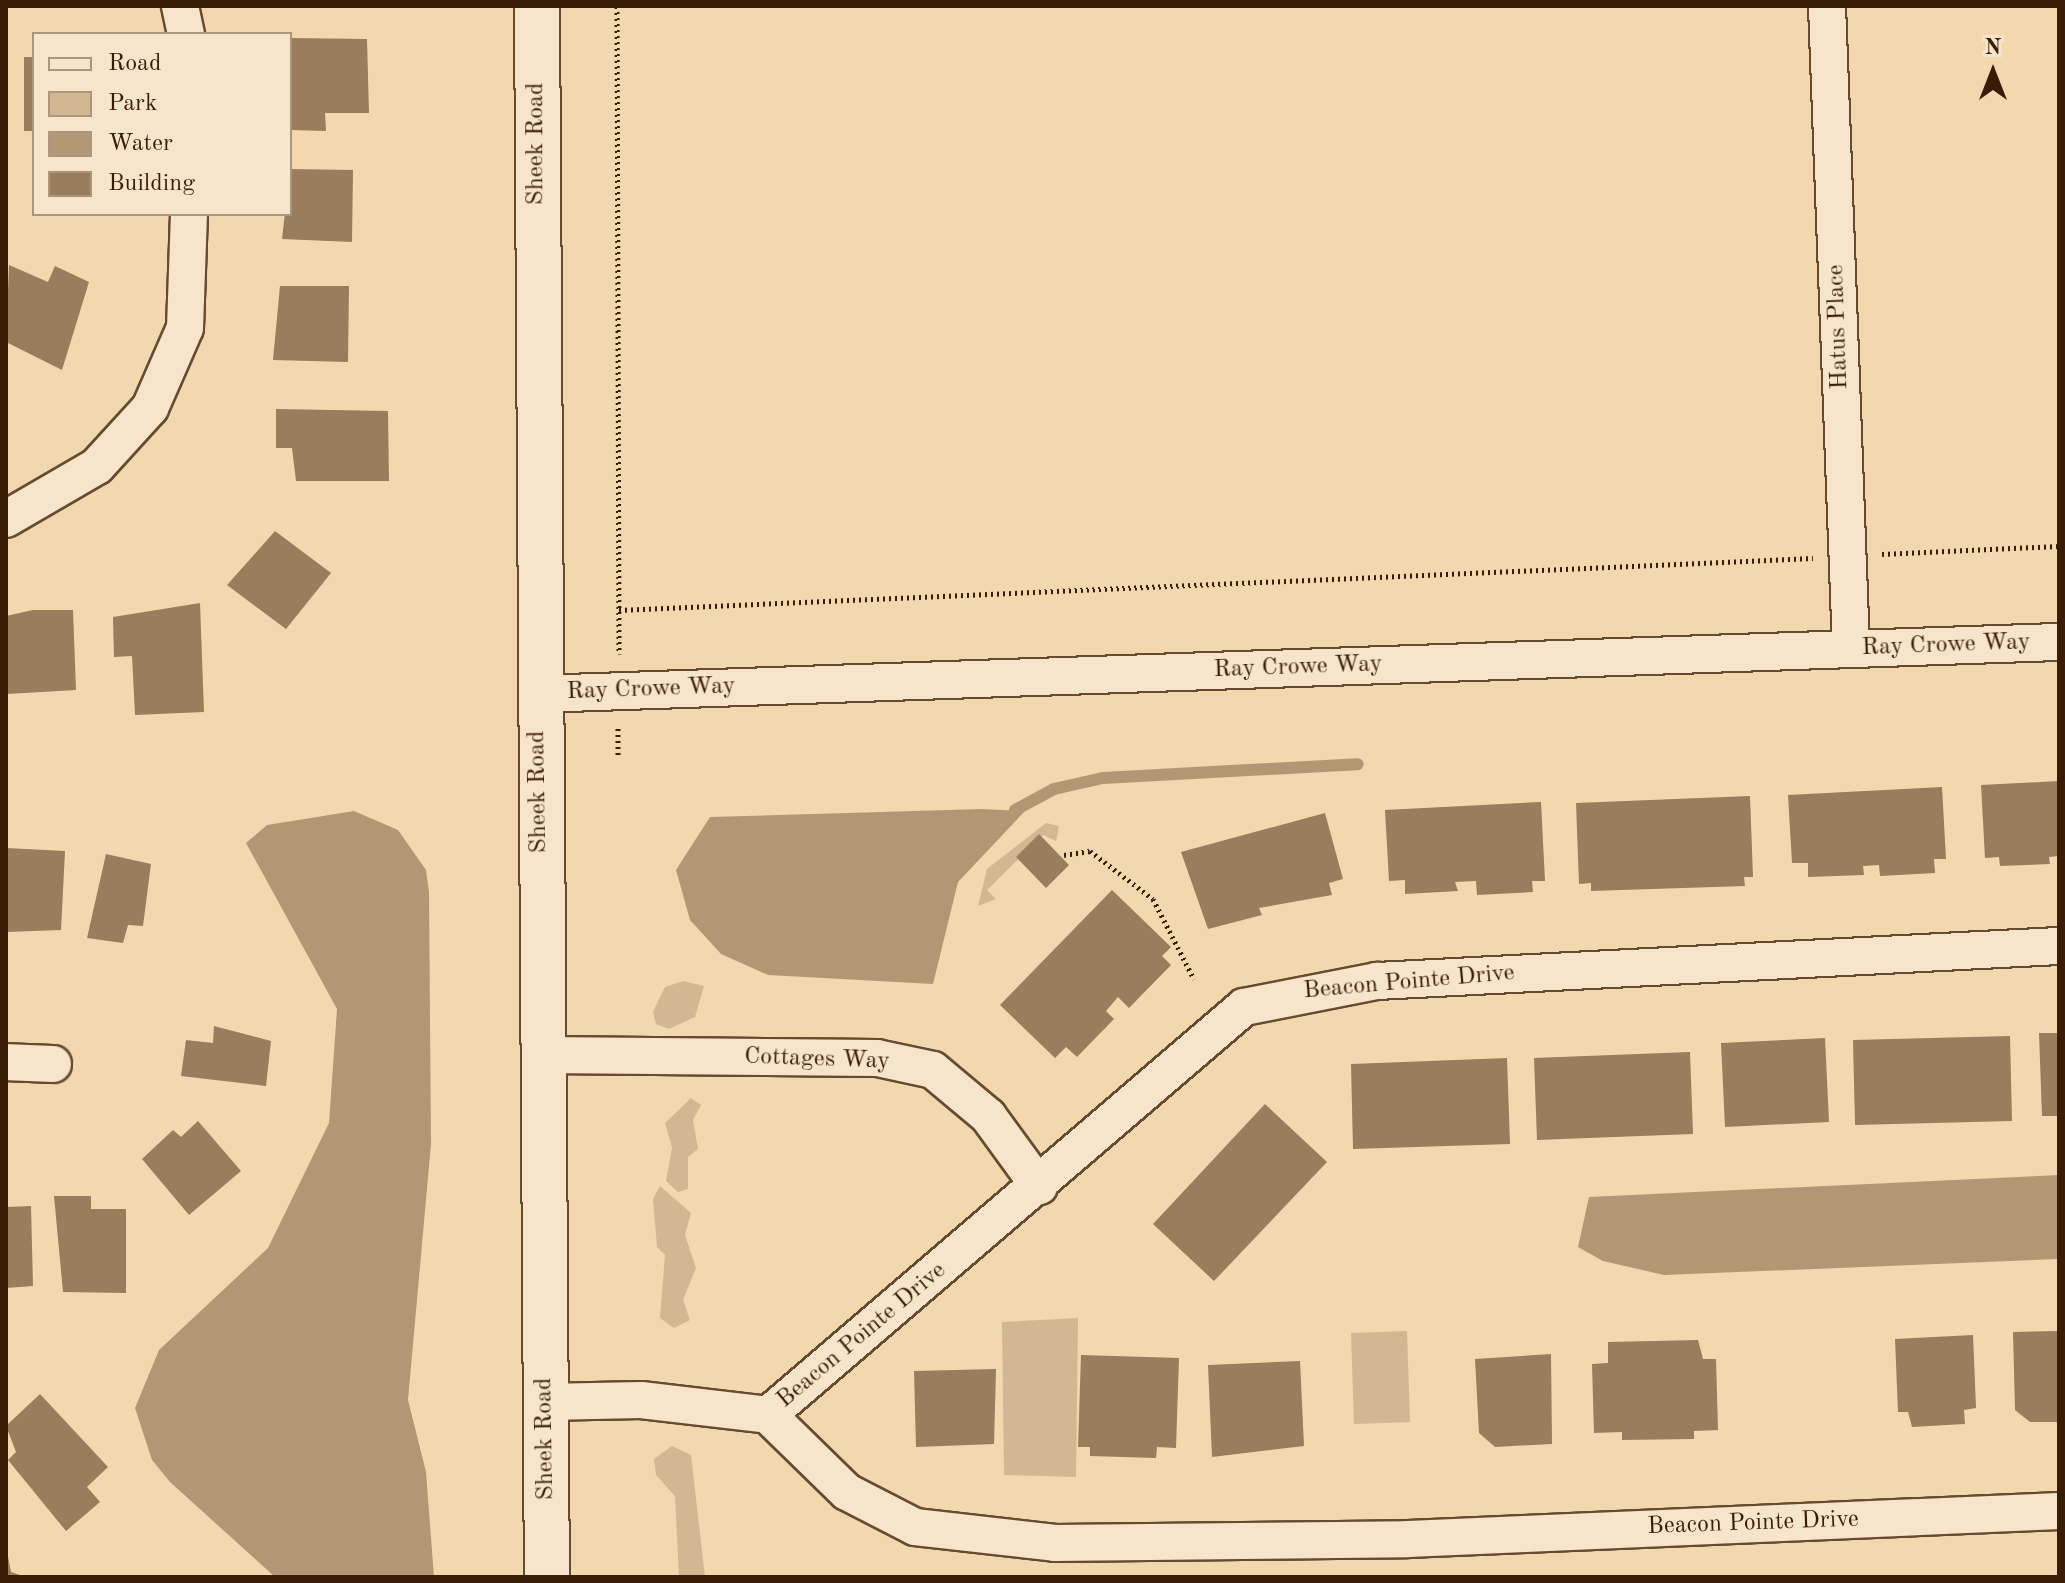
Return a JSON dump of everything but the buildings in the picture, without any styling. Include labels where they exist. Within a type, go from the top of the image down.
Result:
[{"type":"street","points":[[180,6],[186,32]]},
{"type":"street","name":"Sheek Road","points":[[537,6],[538,694],[547,1577]]},
{"type":"street","name":"Hatus Place","points":[[1827,6],[1851,649]]},
{"type":"street","points":[[6,519],[97,466],[150,408],[185,328],[189,216]]},
{"type":"street","name":"Ray Crowe Way","points":[[538,694],[2059,642]]},
{"type":"street","name":"Beacon Pointe Drive","points":[[768,1415],[1133,1110],[1201,1038],[1244,1007],[1301,990],[2059,946]]},
{"type":"street","name":"Cottages Way","points":[[542,1055],[877,1058],[933,1070],[988,1116],[1039,1186]]},
{"type":"street","points":[[6,1062],[53,1064]]},
{"type":"street","name":"Beacon Pointe Drive","points":[[545,1402],[641,1400],[768,1415],[847,1492],[915,1527],[1055,1543],[1408,1539],[2059,1511]]},
{"type":"path","points":[[617,6],[619,610],[1770,560]]},
{"type":"path","points":[[1906,553],[2059,546]]},
{"type":"path","points":[[1064,855],[1090,851],[1153,899],[1194,979]]},
{"type":"green space","points":[[1046,823],[1059,826],[1056,841],[1043,835],[987,890],[996,899],[978,906],[987,869]]},
{"type":"green space","points":[[683,981],[704,986],[695,1017],[669,1029],[656,1024],[653,1012],[665,987]]},
{"type":"green space","points":[[691,1098],[701,1105],[693,1120],[698,1149],[688,1157],[688,1189],[678,1192],[666,1181],[672,1148],[665,1123]]},
{"type":"green space","points":[[660,1186],[691,1213],[685,1235],[696,1268],[683,1300],[690,1320],[674,1328],[660,1318],[665,1255],[657,1247],[653,1199]]},
{"type":"green space","points":[[1078,1318],[1076,1477],[1004,1475],[1002,1322]]},
{"type":"green space","points":[[1407,1331],[1410,1422],[1354,1424],[1351,1333]]},
{"type":"green space","points":[[672,1446],[691,1455],[705,1577],[679,1577],[675,1496],[656,1475],[654,1459]]},
{"type":"water","points":[[982,809],[1025,811],[958,882],[933,984],[768,975],[721,954],[690,920],[676,870],[710,817]]},
{"type":"water","points":[[354,811],[398,830],[426,870],[429,892],[431,1144],[408,1400],[426,1472],[434,1577],[275,1577],[170,1482],[152,1460],[135,1408],[159,1350],[268,1248],[329,1123],[337,1009],[246,843],[267,825]]},
{"type":"water","points":[[2059,1175],[2059,1259],[1664,1275],[1603,1261],[1578,1247],[1589,1197]]},
{"type":"waterway","points":[[1015,810],[1054,789],[1103,778],[1358,764]]}]
